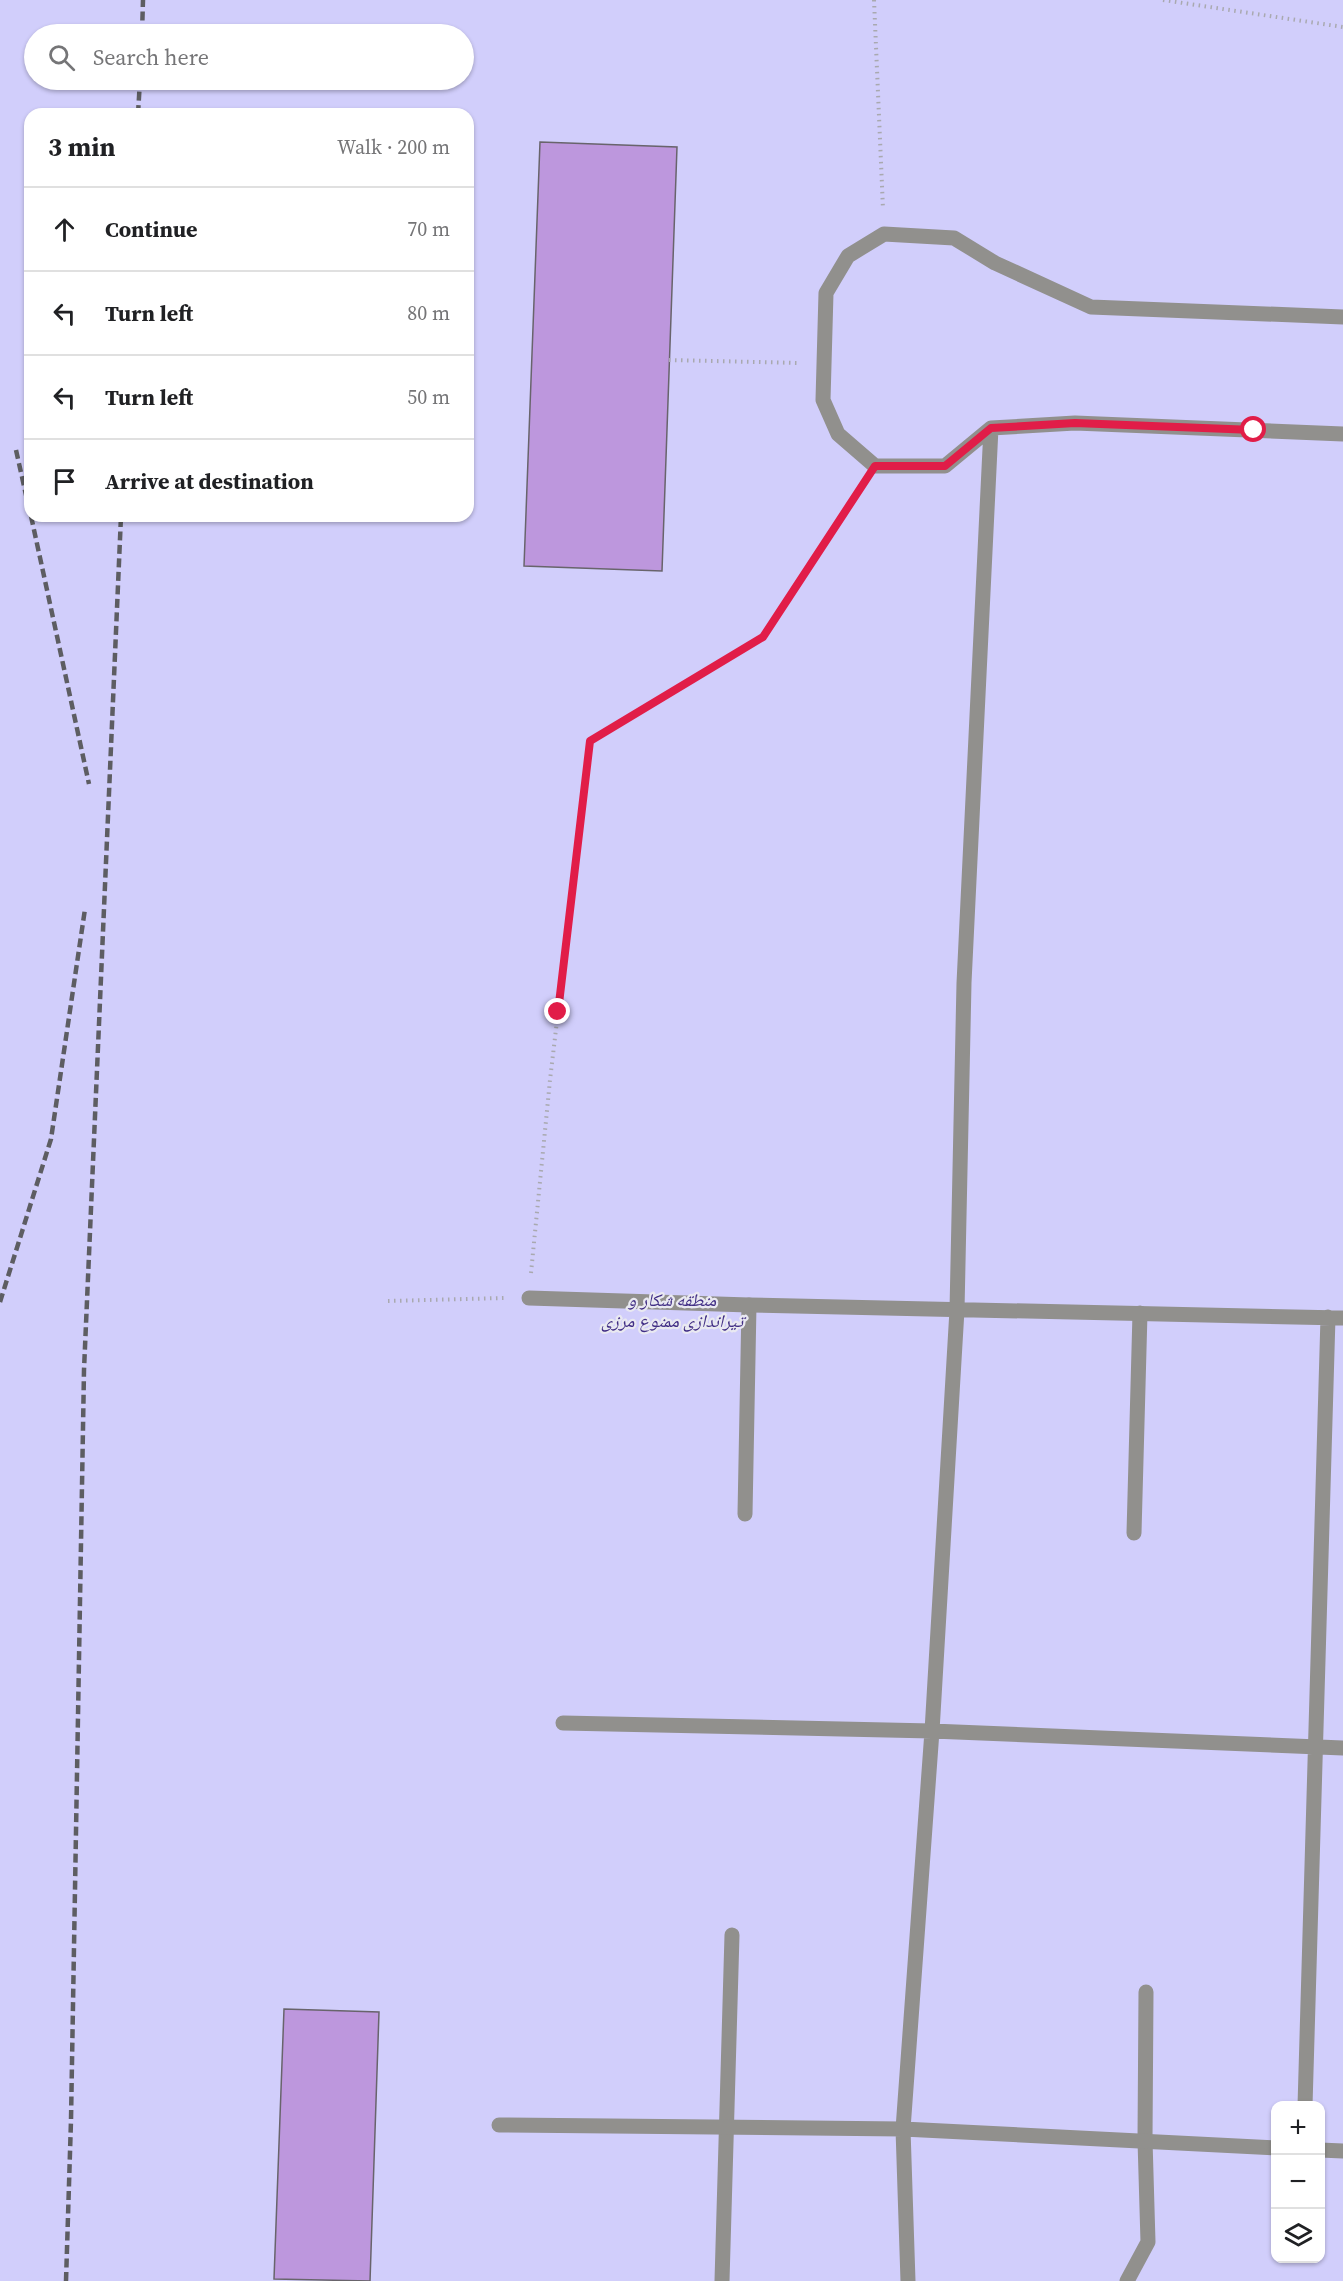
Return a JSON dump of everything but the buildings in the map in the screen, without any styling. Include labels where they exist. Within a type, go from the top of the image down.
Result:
[{"type":"street","points":[[1343,317],[1091,307],[995,263],[954,238],[884,234],[848,256],[826,293],[824,400],[838,434],[875,466],[945,466],[991,428],[1075,423],[1343,434]]},
{"type":"street","points":[[908,2281],[903,2129],[932,1731],[957,1310],[964,983],[991,428]]},
{"type":"street","points":[[529,1298],[1335,1318],[1315,1747],[1305,2101]]},
{"type":"street","points":[[745,1514],[749,1305]]},
{"type":"street","points":[[1134,1533],[1140,1313]]},
{"type":"street","points":[[564,1724],[932,1731],[1343,1748]]},
{"type":"street","points":[[722,2281],[732,1935]]},
{"type":"street","points":[[1127,2281],[1148,2242],[1145,2140],[1146,1992]]},
{"type":"street","points":[[499,2125],[903,2129],[1271,2148]]},
{"type":"street","points":[[1325,2150],[1343,2151]]},
{"type":"path","points":[[874,0],[884,234]]},
{"type":"path","points":[[1163,0],[1343,27]]},
{"type":"path","points":[[669,360],[825,363]]},
{"type":"path","points":[[388,1301],[529,1298],[550,1080],[590,741],[763,637],[875,466]]},
{"type":"green space","name":"منطقه شکار و تیراندازی ممنوع مرزی","points":[[0,0],[1343,0],[1343,2281],[0,2281]]},
{"type":"railway","points":[[142,24],[143,0]]},
{"type":"railway","points":[[138,108],[139,90]]},
{"type":"railway","points":[[16,450],[24,486]]},
{"type":"railway","points":[[32,522],[89,784]]},
{"type":"railway","points":[[66,2281],[71,2120],[84,1370],[121,522]]},
{"type":"railway","points":[[0,1302],[51,1139],[85,909]]},
{"type":"route","points":[[558,1012],[590,741],[763,637],[875,466],[945,466],[991,428],[1075,423],[1254,430]]}]
